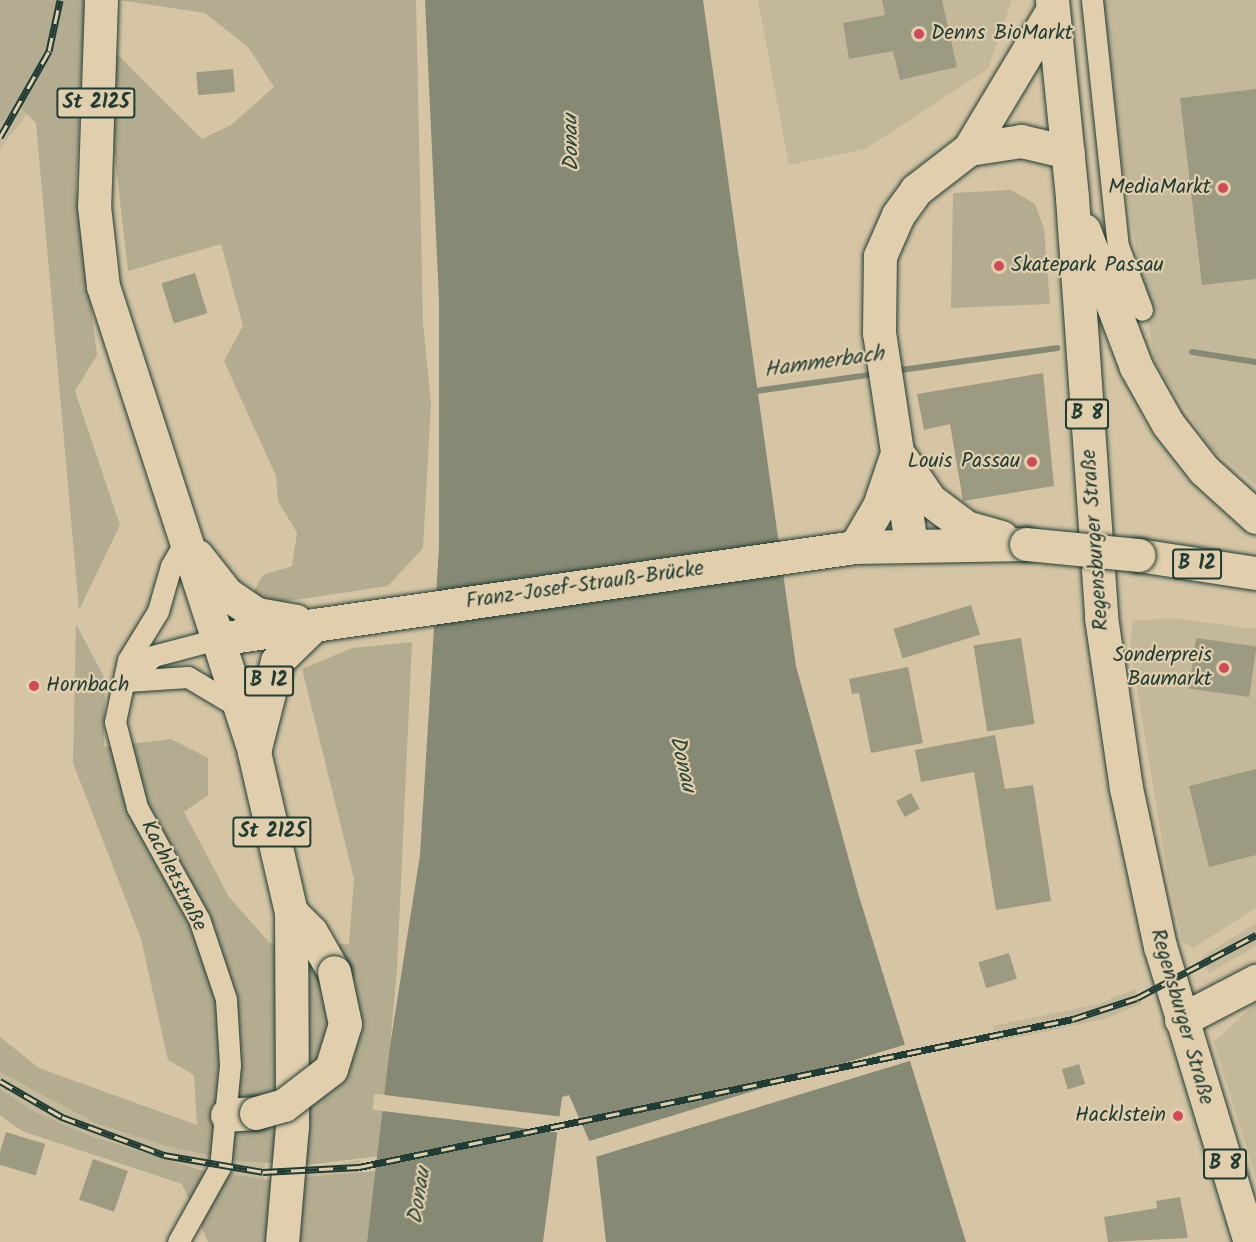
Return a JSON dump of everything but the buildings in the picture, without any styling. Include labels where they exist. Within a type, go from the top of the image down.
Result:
[{"type":"main road","name":"St 2125","points":[[101,0],[94,206],[103,286],[254,752],[291,912],[292,1126],[282,1242]]},
{"type":"main road","name":"B 8","points":[[969,149],[1052,6]]},
{"type":"main road","name":"Regensburger Straße","points":[[1052,6],[1072,198],[1101,617],[1132,820],[1181,1020],[1250,1242]]},
{"type":"main road","name":"B 8","points":[[911,544],[879,333],[880,256],[898,215],[938,169],[969,149],[1021,141],[1068,152]]},
{"type":"main road","name":"B 8","points":[[1072,198],[1136,367],[1168,423],[1204,470],[1256,517]]},
{"type":"main road","name":"B 8","points":[[897,452],[930,500],[966,526],[1026,544]]},
{"type":"main road","name":"B 8","points":[[855,547],[879,506],[897,452]]},
{"type":"main road","points":[[185,542],[227,594],[257,614],[314,625]]},
{"type":"main road","name":"B 12","points":[[855,547],[911,544],[1026,544],[1138,555],[1256,573]]},
{"type":"main road","name":"Franz-Josef-Strauß-Brücke","points":[[217,639],[855,547]]},
{"type":"main road","name":"B 12","points":[[254,752],[277,661],[314,625]]},
{"type":"main road","points":[[242,1114],[284,1105],[331,1069],[345,1024],[333,972],[311,932],[291,912]]},
{"type":"main road","points":[[1181,1020],[1256,981]]},
{"type":"street","points":[[1092,0],[1118,246],[1142,310]]},
{"type":"street","name":"Kachletstraße","points":[[178,1242],[220,1167],[242,1114],[226,999],[200,919],[134,797],[115,722],[128,660],[158,611],[171,566],[185,542]]},
{"type":"street","points":[[125,683],[153,656],[217,639]]},
{"type":"street","points":[[125,683],[188,677],[241,709]]},
{"type":"shaded area","points":[[0,0],[85,0],[76,185],[97,355],[75,391],[120,525],[79,610],[36,123],[17,104],[0,125]]},
{"type":"shaded area","points":[[118,0],[416,0],[423,323],[431,403],[423,548],[388,586],[281,602],[252,595],[263,575],[292,566],[297,533],[278,501],[276,476],[224,361],[243,326],[221,244],[128,271],[109,106],[114,51],[202,139],[231,125],[274,87],[248,47],[205,13]]},
{"type":"shaded area","points":[[758,0],[1012,0],[988,69],[865,149],[789,165]]},
{"type":"shaded area","points":[[1103,0],[1256,0],[1256,485],[1211,448],[1155,363],[1123,170]]},
{"type":"shaded area","points":[[17,103],[27,114],[0,149],[0,125]]},
{"type":"shaded area","name":"Skatepark Passau","points":[[1011,190],[1035,204],[1044,229],[1050,304],[951,308],[953,193]]},
{"type":"shaded area","points":[[1172,618],[1256,629],[1256,908],[1193,948],[1182,941],[1168,877],[1130,646],[1133,621]]},
{"type":"shaded area","points":[[76,624],[105,679],[104,747],[171,739],[208,758],[208,795],[184,812],[229,897],[270,943],[349,944],[354,879],[302,669],[352,648],[412,642],[397,969],[380,1156],[306,1165],[239,1161],[166,1146],[95,1123],[0,1072],[0,1037],[39,1068],[197,1125],[194,1075],[168,1060],[141,939],[73,763]]},
{"type":"shaded area","points":[[1256,923],[1256,946],[1209,973],[1202,957]]},
{"type":"shaded area","points":[[1135,989],[1142,1004],[1104,1019],[996,1042],[993,1026],[1098,1004]]},
{"type":"shaded area","points":[[1256,1003],[1256,1178],[1214,1042]]},
{"type":"shaded area","points":[[0,1072],[95,1123],[166,1146],[265,1163],[264,1180],[165,1161],[93,1137],[35,1112],[0,1089]]},
{"type":"shaded area","points":[[0,1089],[35,1112],[93,1137],[201,1170],[270,1180],[379,1171],[367,1242],[208,1242],[182,1184],[22,1131],[0,1115]]},
{"type":"shaded area","points":[[360,1160],[363,1174],[310,1185],[307,1171]]},
{"type":"water","name":"Donau","points":[[425,0],[703,0],[796,666],[858,893],[966,1242],[606,1242],[596,1156],[569,1095],[562,1097],[543,1242],[367,1242],[390,1046],[420,855],[439,547],[439,300]]},
{"type":"pier","points":[[907,1044],[912,1060],[589,1159],[584,1143]]},
{"type":"pier","points":[[374,1094],[563,1117],[561,1133],[372,1110]]},
{"type":"waterway","name":"Hammerbach","points":[[894,371],[1057,348]]},
{"type":"waterway","name":"Hammerbach","points":[[1192,352],[1256,362]]},
{"type":"waterway","name":"Hammerbach","points":[[749,392],[875,374]]},
{"type":"railway","points":[[0,137],[49,51],[60,0]]},
{"type":"railway","points":[[0,1081],[62,1117],[164,1155],[263,1172],[359,1167],[1073,1019],[1137,998],[1256,935]]},
{"type":"place","name":"Denns BioMarkt","points":[[919,34]]},
{"type":"place","name":"MediaMarkt","points":[[1223,188]]},
{"type":"place","name":"Skatepark Passau","points":[[999,266]]},
{"type":"place","name":"Louis Passau","points":[[1032,462]]},
{"type":"place","name":"Sonderpreis Baumarkt","points":[[1224,668]]},
{"type":"place","name":"Hornbach","points":[[34,686]]},
{"type":"place","name":"Hacklstein","points":[[1178,1116]]}]
